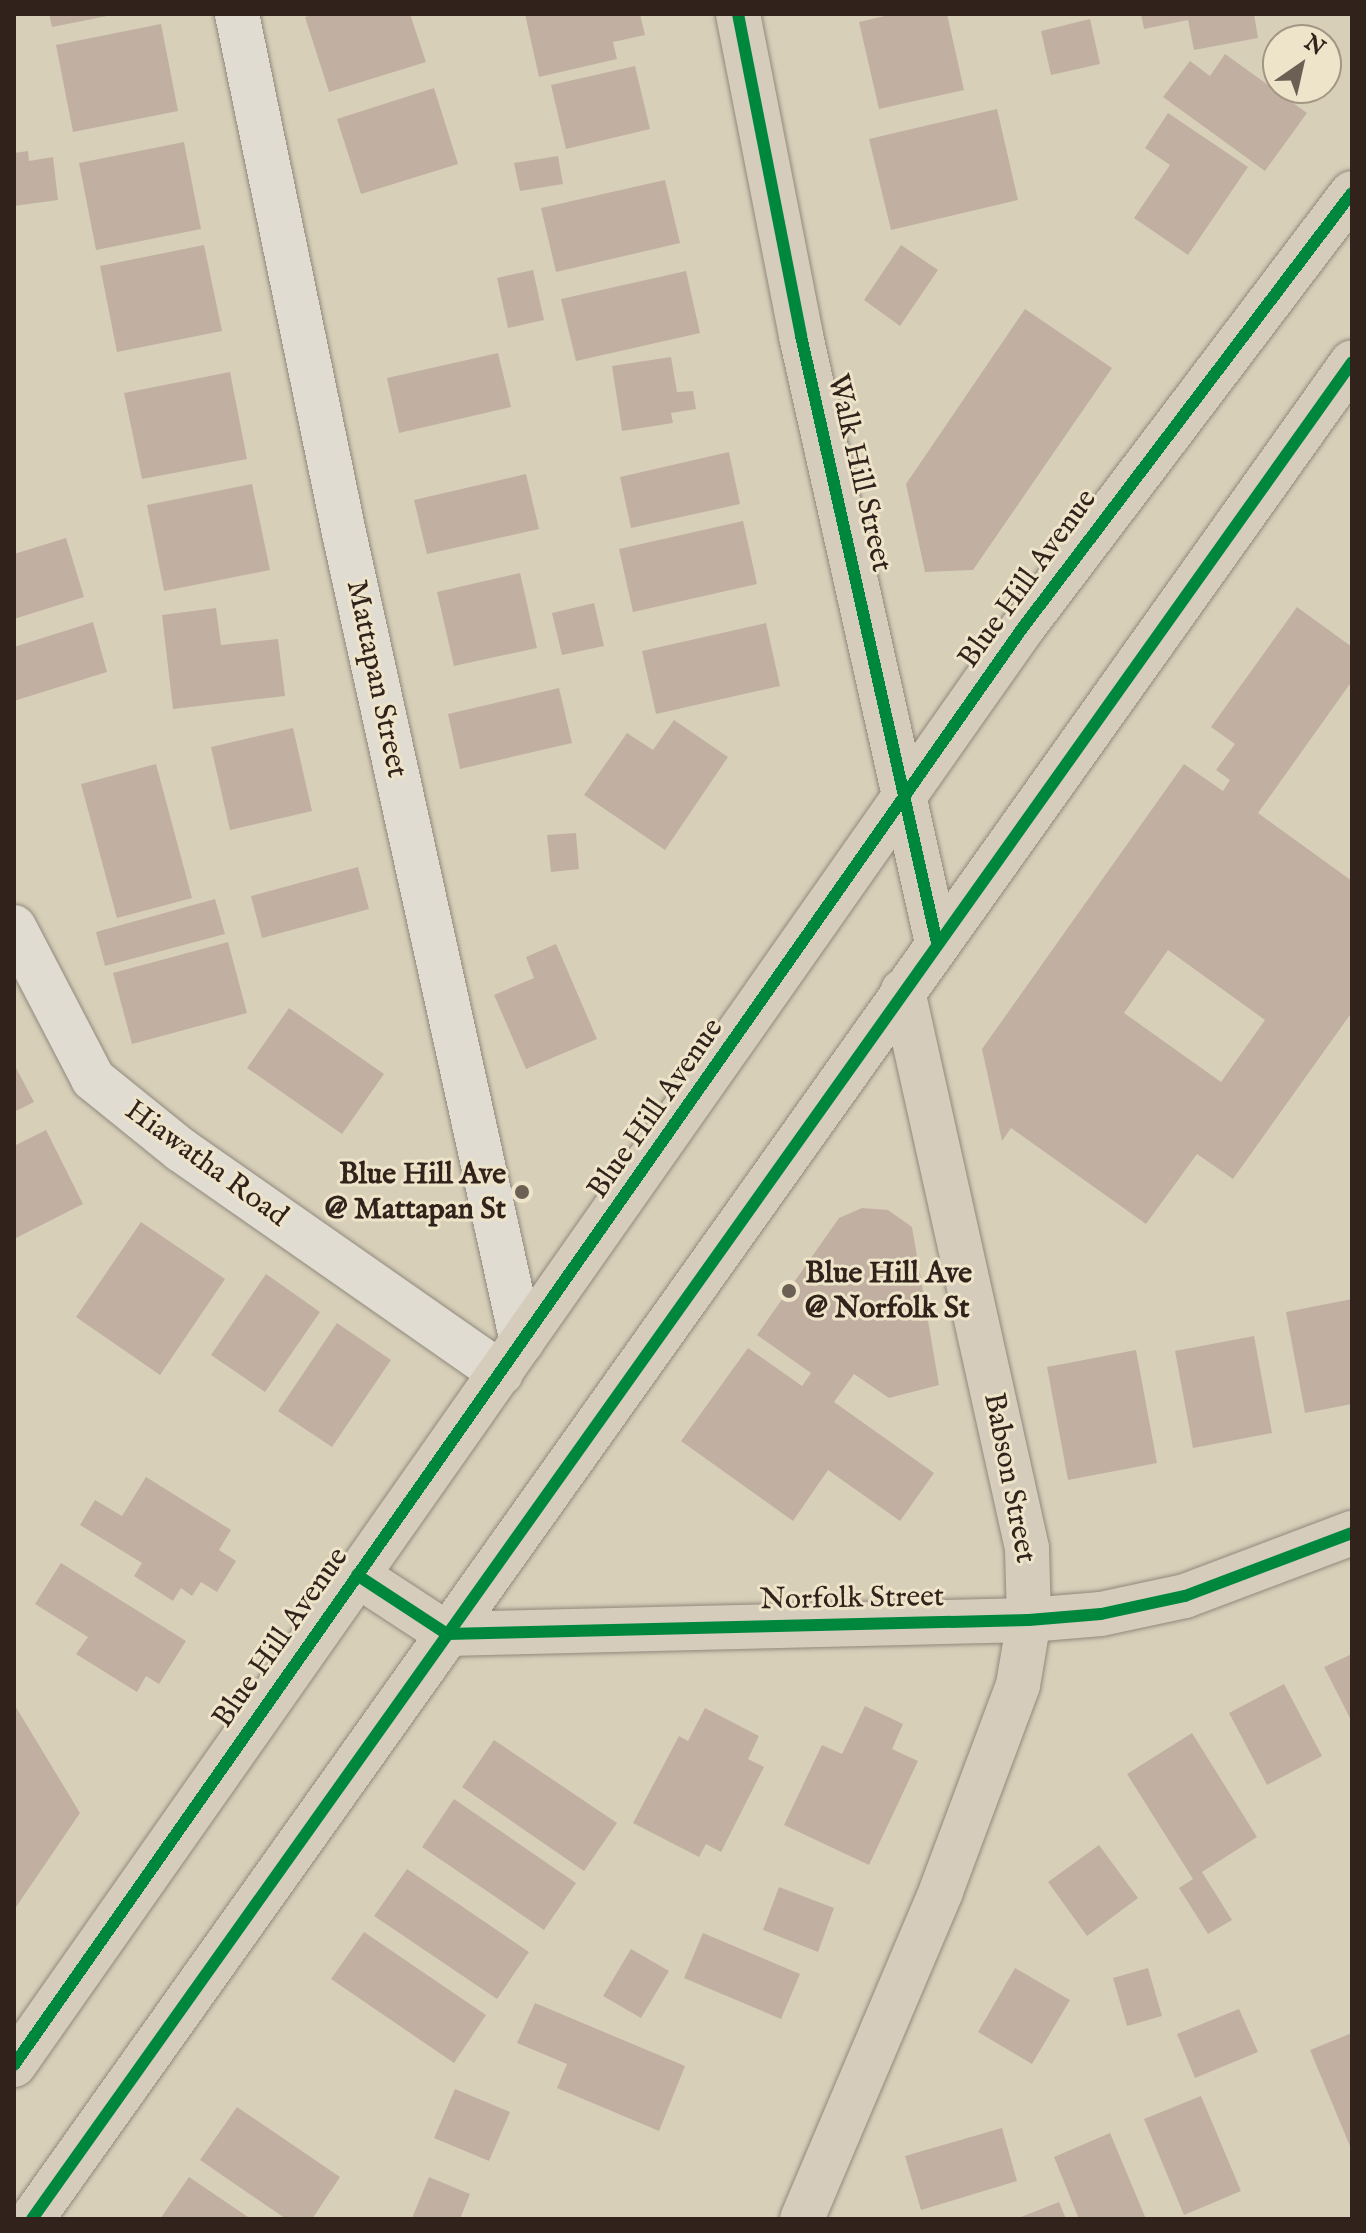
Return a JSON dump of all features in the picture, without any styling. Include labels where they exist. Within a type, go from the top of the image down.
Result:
[{"type":"main road","name":"Walk Hill Street","points":[[738,14],[801,336],[907,794],[937,943]]},
{"type":"main road","name":"Blue Hill Avenue","points":[[14,2065],[1039,606],[1352,193]]},
{"type":"main road","points":[[32,2219],[1352,362]]},
{"type":"main road","name":"Babson Street","points":[[802,2219],[941,1891],[1018,1685],[1029,1620],[1027,1548],[903,991]]},
{"type":"main road","name":"Norfolk Street","points":[[447,1634],[1029,1620],[1101,1614],[1185,1596],[1352,1533]]},
{"type":"main road","points":[[357,1575],[447,1634]]},
{"type":"street","name":"Mattapan Street","points":[[237,14],[512,1357]]},
{"type":"street","name":"Hiawatha Road","points":[[14,927],[93,1079],[181,1150],[512,1357]]},
{"type":"building","points":[[49,14],[112,14],[112,15],[52,27]]},
{"type":"building","points":[[314,14],[410,14],[426,62],[329,92],[305,17]]},
{"type":"building","points":[[525,14],[640,14],[645,35],[613,42],[617,59],[539,77]]},
{"type":"building","points":[[893,14],[947,14],[964,90],[879,109],[859,22]]},
{"type":"building","points":[[1141,14],[1254,14],[1258,38],[1194,50],[1188,20],[1144,29]]},
{"type":"building","points":[[1090,19],[1100,64],[1051,75],[1041,31]]},
{"type":"building","points":[[161,24],[178,111],[73,132],[56,45]]},
{"type":"building","points":[[1225,54],[1262,81],[1262,104],[1294,104],[1307,113],[1265,171],[1163,97],[1190,61],[1210,76]]},
{"type":"building","points":[[635,66],[650,129],[566,149],[551,85]]},
{"type":"building","points":[[434,88],[458,164],[361,194],[337,119]]},
{"type":"building","points":[[997,109],[1018,200],[891,230],[869,139]]},
{"type":"building","points":[[1168,113],[1248,167],[1188,255],[1134,218],[1170,165],[1145,148]]},
{"type":"building","points":[[184,142],[201,229],[96,250],[79,163]]},
{"type":"building","points":[[28,151],[29,161],[53,157],[58,200],[14,206],[14,153]]},
{"type":"building","points":[[558,156],[563,184],[520,191],[514,163]]},
{"type":"building","points":[[665,180],[680,243],[556,272],[541,208]]},
{"type":"building","points":[[204,245],[222,331],[117,352],[100,266]]},
{"type":"building","points":[[901,245],[938,270],[900,326],[864,300]]},
{"type":"building","points":[[533,270],[544,320],[508,328],[497,278]]},
{"type":"building","points":[[686,271],[700,333],[576,361],[561,299]]},
{"type":"building","points":[[1025,309],[1112,368],[973,570],[925,572],[906,484]]},
{"type":"building","points":[[498,353],[511,407],[399,433],[387,378]]},
{"type":"building","points":[[671,357],[677,392],[693,391],[696,409],[671,413],[673,423],[622,431],[612,366]]},
{"type":"building","points":[[230,372],[247,459],[142,479],[124,393]]},
{"type":"building","points":[[729,452],[740,504],[631,528],[620,477]]},
{"type":"building","points":[[526,474],[539,529],[427,554],[414,500]]},
{"type":"building","points":[[252,484],[270,570],[164,591],[147,505]]},
{"type":"building","points":[[743,521],[757,584],[633,612],[619,549]]},
{"type":"building","points":[[66,538],[84,597],[14,619],[14,554]]},
{"type":"building","points":[[520,573],[537,648],[454,666],[437,592]]},
{"type":"building","points":[[594,603],[604,646],[562,655],[552,613]]},
{"type":"building","points":[[1297,607],[1352,647],[1352,681],[1258,813],[1352,881],[1352,1012],[1233,1179],[1197,1154],[1146,1224],[1011,1128],[1002,1141],[982,1049],[1184,764],[1223,791],[1230,780],[1216,770],[1235,744],[1211,727]],"holes":[[[1168,950],[1265,1020],[1221,1082],[1124,1013]]]},
{"type":"building","points":[[216,608],[221,645],[278,639],[285,696],[173,709],[162,615]]},
{"type":"building","points":[[93,622],[107,672],[14,701],[14,647]]},
{"type":"building","points":[[766,623],[780,686],[656,714],[642,651]]},
{"type":"building","points":[[559,688],[572,743],[460,769],[448,714]]},
{"type":"building","points":[[674,720],[728,757],[665,850],[584,795],[627,733],[653,750]]},
{"type":"building","points":[[293,728],[312,811],[230,830],[211,747]]},
{"type":"building","points":[[156,764],[192,898],[117,918],[81,784]]},
{"type":"building","points":[[576,833],[579,869],[551,872],[547,835]]},
{"type":"building","points":[[358,867],[369,909],[262,938],[251,896]]},
{"type":"building","points":[[215,899],[225,934],[105,966],[96,932]]},
{"type":"building","points":[[228,942],[247,1013],[132,1044],[113,973]]},
{"type":"building","points":[[556,944],[597,1039],[526,1069],[494,995],[534,978],[526,957]]},
{"type":"building","points":[[289,1008],[384,1074],[342,1134],[247,1068]]},
{"type":"building","points":[[14,1064],[34,1102],[14,1112]]},
{"type":"building","points":[[46,1130],[83,1204],[14,1239],[14,1146]]},
{"type":"building","points":[[862,1208],[888,1210],[912,1227],[939,1385],[889,1398],[854,1374],[834,1402],[934,1473],[900,1521],[828,1470],[793,1521],[681,1441],[748,1348],[802,1386],[811,1373],[757,1335],[839,1218]]},
{"type":"building","points":[[141,1222],[225,1279],[160,1375],[76,1317]]},
{"type":"building","points":[[266,1274],[320,1312],[265,1392],[211,1355]]},
{"type":"building","points":[[1352,1299],[1352,1404],[1305,1413],[1286,1312]]},
{"type":"building","points":[[337,1323],[391,1360],[332,1447],[278,1411]]},
{"type":"building","points":[[1254,1336],[1272,1433],[1193,1448],[1175,1351]]},
{"type":"building","points":[[1136,1350],[1157,1463],[1068,1480],[1047,1367]]},
{"type":"building","points":[[146,1477],[231,1530],[219,1550],[236,1561],[217,1592],[201,1582],[192,1596],[181,1588],[173,1601],[134,1576],[142,1563],[80,1525],[95,1500],[122,1516]]},
{"type":"building","points":[[61,1563],[186,1641],[159,1684],[146,1676],[137,1692],[76,1654],[88,1637],[35,1604]]},
{"type":"building","points":[[1352,1654],[1352,1722],[1324,1667]]},
{"type":"building","points":[[1284,1684],[1322,1756],[1267,1785],[1229,1713]]},
{"type":"building","points":[[14,1704],[80,1813],[14,1910]]},
{"type":"building","points":[[865,1706],[903,1724],[892,1749],[918,1761],[869,1865],[784,1825],[822,1745],[842,1754]]},
{"type":"building","points":[[705,1708],[759,1736],[748,1759],[764,1767],[721,1852],[706,1844],[699,1857],[633,1823],[679,1736],[688,1741]]},
{"type":"building","points":[[1192,1733],[1257,1837],[1202,1872],[1232,1920],[1208,1934],[1179,1888],[1193,1879],[1127,1774]]},
{"type":"building","points":[[494,1740],[617,1823],[584,1871],[462,1787]]},
{"type":"building","points":[[454,1799],[576,1883],[544,1930],[422,1847]]},
{"type":"building","points":[[1099,1845],[1138,1898],[1087,1936],[1048,1882]]},
{"type":"building","points":[[407,1869],[529,1952],[497,1999],[374,1916]]},
{"type":"building","points":[[779,1887],[834,1908],[818,1952],[763,1930]]},
{"type":"building","points":[[364,1932],[486,2015],[454,2063],[331,1979]]},
{"type":"building","points":[[703,1933],[800,1974],[781,2019],[684,1978]]},
{"type":"building","points":[[631,1949],[669,1971],[641,2018],[603,1996]]},
{"type":"building","points":[[1015,1968],[1070,2000],[1032,2064],[978,2032]]},
{"type":"building","points":[[1148,1968],[1162,2016],[1127,2026],[1113,1978]]},
{"type":"building","points":[[535,2003],[685,2066],[659,2131],[557,2088],[567,2064],[517,2043]]},
{"type":"building","points":[[1239,2009],[1258,2052],[1195,2078],[1177,2034]]},
{"type":"building","points":[[1352,2033],[1352,2151],[1310,2050]]},
{"type":"building","points":[[455,2089],[510,2112],[489,2161],[434,2138]]},
{"type":"building","points":[[1201,2096],[1241,2191],[1184,2215],[1144,2119]]},
{"type":"building","points":[[237,2107],[340,2177],[312,2219],[286,2219],[200,2160]]},
{"type":"building","points":[[1002,2128],[1017,2181],[921,2210],[905,2156]]},
{"type":"building","points":[[1110,2133],[1146,2219],[1079,2219],[1054,2157]]},
{"type":"building","points":[[189,2177],[251,2219],[160,2219]]},
{"type":"building","points":[[429,2177],[470,2194],[460,2219],[412,2218]]},
{"type":"building","points":[[1059,2202],[1066,2219],[1016,2219]]},
{"type":"cycle path","points":[[738,14],[801,336],[937,943]]},
{"type":"cycle path","points":[[14,2065],[1024,626],[1352,193]]},
{"type":"cycle path","points":[[32,2219],[1352,362]]},
{"type":"cycle path","points":[[357,1575],[447,1634],[1029,1620],[1101,1614],[1185,1596],[1352,1533]]},
{"type":"place","name":"Blue Hill Ave @ Mattapan St","points":[[522,1192]]},
{"type":"place","name":"Blue Hill Ave @ Norfolk St","points":[[789,1291]]}]
